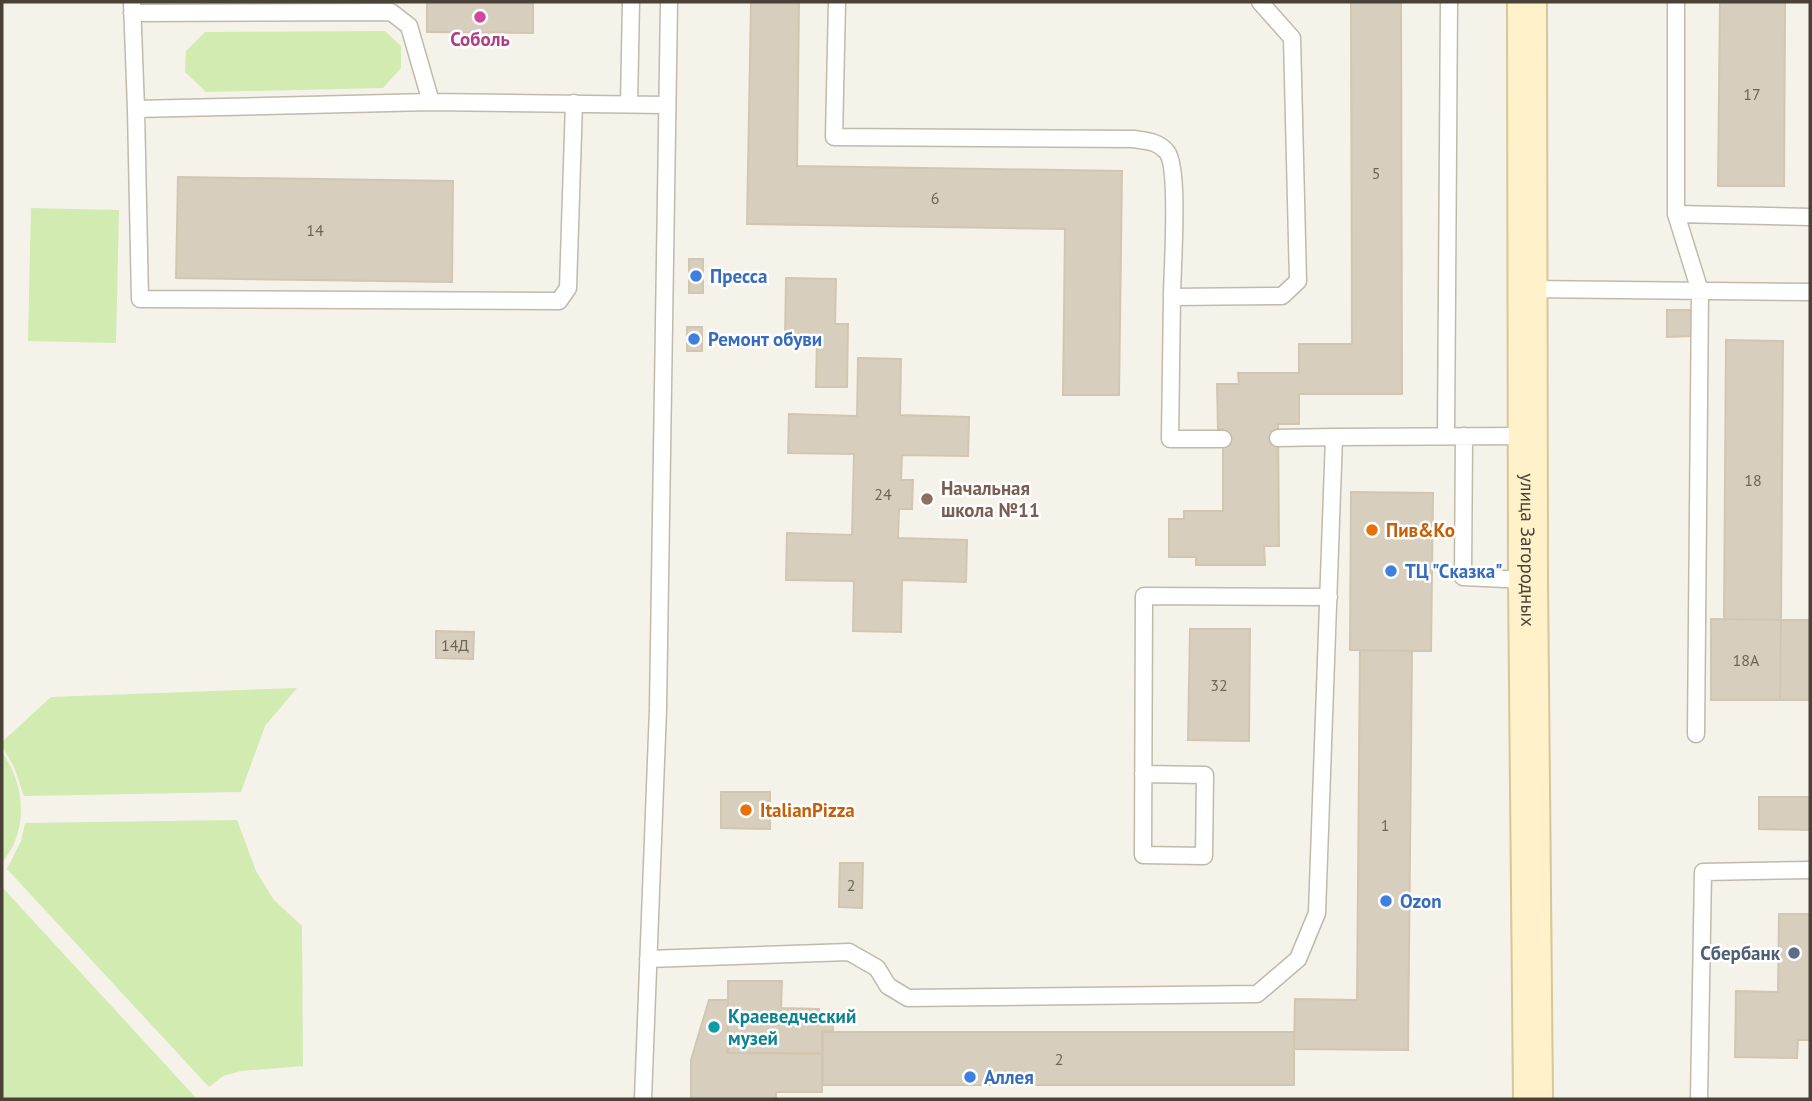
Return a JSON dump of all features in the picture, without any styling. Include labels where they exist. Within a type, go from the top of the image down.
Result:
[{"type":"main road","name":"улица Загородных","points":[[1527,2],[1528,580],[1533,1099]]},
{"type":"lane","points":[[629,104],[631,2]]},
{"type":"lane","points":[[643,1099],[658,695],[669,2]]},
{"type":"lane","points":[[837,2],[834,137],[1133,139],[1157,143],[1169,154],[1174,174],[1170,439],[1223,439]]},
{"type":"lane","points":[[1172,297],[1282,296],[1298,281],[1292,38],[1260,2]]},
{"type":"lane","points":[[1446,436],[1449,2]]},
{"type":"lane","points":[[1676,2],[1676,214],[1700,291],[1696,734]]},
{"type":"lane","points":[[431,102],[409,26],[391,12],[132,7],[140,299],[559,301],[568,288],[574,103]]},
{"type":"lane","points":[[136,109],[431,102],[667,105]]},
{"type":"lane","points":[[1676,214],[1810,217]]},
{"type":"lane","points":[[1529,289],[1810,292]]},
{"type":"lane","points":[[1464,436],[1463,577],[1528,580]]},
{"type":"lane","points":[[1279,438],[1528,436]]},
{"type":"lane","points":[[648,959],[849,953],[877,968],[888,986],[908,998],[1256,994],[1298,960],[1317,913],[1334,438]]},
{"type":"lane","points":[[1143,774],[1205,775],[1204,856],[1143,855],[1143,774],[1144,596],[1329,597]]},
{"type":"lane","points":[[1699,1099],[1703,873],[1810,870]]},
{"type":"green space","points":[[385,31],[401,46],[401,68],[383,88],[206,92],[185,72],[186,51],[205,32]]},
{"type":"green space","points":[[31,208],[119,210],[116,343],[28,341]]},
{"type":"green space","points":[[297,688],[265,726],[241,792],[24,796],[14,767],[2,746],[2,742],[51,697]]},
{"type":"green space","points":[[2,752],[17,784],[21,818],[15,841],[2,864]]},
{"type":"green space","points":[[237,820],[256,871],[274,900],[302,926],[303,1066],[241,1071],[223,1076],[209,1087],[7,869],[21,841],[25,823]]},
{"type":"green space","points":[[2,887],[197,1099],[2,1099]]},
{"type":"building","name":"Соболь","points":[[427,2],[533,2],[533,33],[427,32]]},
{"type":"building","points":[[751,2],[799,2],[797,166],[1122,171],[1119,395],[1063,395],[1065,229],[747,224]]},
{"type":"building","points":[[1351,2],[1401,2],[1402,394],[1299,394],[1299,424],[1278,424],[1279,546],[1264,546],[1265,565],[1196,565],[1196,557],[1169,557],[1169,519],[1184,519],[1184,511],[1223,511],[1223,429],[1218,429],[1217,384],[1239,384],[1238,373],[1299,373],[1299,344],[1352,344]]},
{"type":"building","points":[[1720,2],[1785,2],[1784,186],[1718,186]]},
{"type":"building","points":[[178,177],[453,181],[452,282],[176,278]]},
{"type":"building","name":"Пресса","points":[[689,259],[703,259],[703,293],[689,293]]},
{"type":"building","points":[[786,278],[836,279],[835,324],[848,324],[847,387],[816,387],[817,338],[785,338]]},
{"type":"building","points":[[1667,310],[1692,310],[1692,336],[1667,337]]},
{"type":"building","name":"Ремонт обуви","points":[[687,327],[702,327],[702,351],[687,351]]},
{"type":"building","points":[[1726,340],[1783,341],[1781,620],[1724,619]]},
{"type":"building","points":[[858,358],[901,359],[900,415],[969,417],[968,456],[902,455],[901,480],[913,480],[912,509],[899,509],[898,538],[967,540],[966,582],[902,580],[901,632],[853,631],[854,581],[786,580],[787,533],[852,535],[854,454],[788,453],[789,414],[857,416]]},
{"type":"building","name":"ТЦ \"Сказка\"","points":[[1351,492],[1433,493],[1431,651],[1350,650]]},
{"type":"building","points":[[1711,619],[1781,620],[1780,700],[1711,700]]},
{"type":"building","points":[[1781,620],[1810,620],[1810,700],[1780,700]]},
{"type":"building","points":[[1190,629],[1250,629],[1249,741],[1188,740]]},
{"type":"building","points":[[436,631],[474,632],[473,659],[436,658]]},
{"type":"building","points":[[1360,650],[1412,651],[1408,1050],[1294,1049],[1295,999],[1357,1000]]},
{"type":"building","name":"ItalianPizza","points":[[721,792],[770,792],[770,829],[721,828]]},
{"type":"building","points":[[1759,797],[1810,797],[1810,830],[1759,829]]},
{"type":"building","points":[[840,863],[863,863],[862,908],[839,907]]},
{"type":"building","name":"Сбербанк","points":[[1779,914],[1810,914],[1810,1040],[1798,1040],[1797,1058],[1735,1057],[1736,991],[1778,992]]},
{"type":"building","points":[[728,981],[782,981],[781,1008],[819,1009],[819,1015],[832,1015],[833,1031],[822,1031],[822,1053],[728,1053]]},
{"type":"building","name":"Краеведческий музей","points":[[709,1000],[728,1000],[727,1053],[822,1054],[822,1092],[776,1092],[776,1099],[691,1099],[691,1060]]},
{"type":"building","points":[[823,1032],[1294,1032],[1294,1085],[823,1085]]},
{"type":"place","name":"Соболь","points":[[480,17]]},
{"type":"place","name":"Пресса","points":[[696,276]]},
{"type":"place","name":"Ремонт обуви","points":[[694,339]]},
{"type":"place","name":"Начальная школа №11","points":[[927,499]]},
{"type":"place","name":"Пив&Ко","points":[[1372,530]]},
{"type":"place","name":"ТЦ \"Сказка\"","points":[[1391,571]]},
{"type":"place","name":"ItalianPizza","points":[[746,810]]},
{"type":"place","name":"Ozon","points":[[1386,901]]},
{"type":"place","name":"Сбербанк","points":[[1794,953]]},
{"type":"place","name":"Краеведческий музей","points":[[714,1027]]},
{"type":"place","name":"Аллея","points":[[970,1077]]}]
